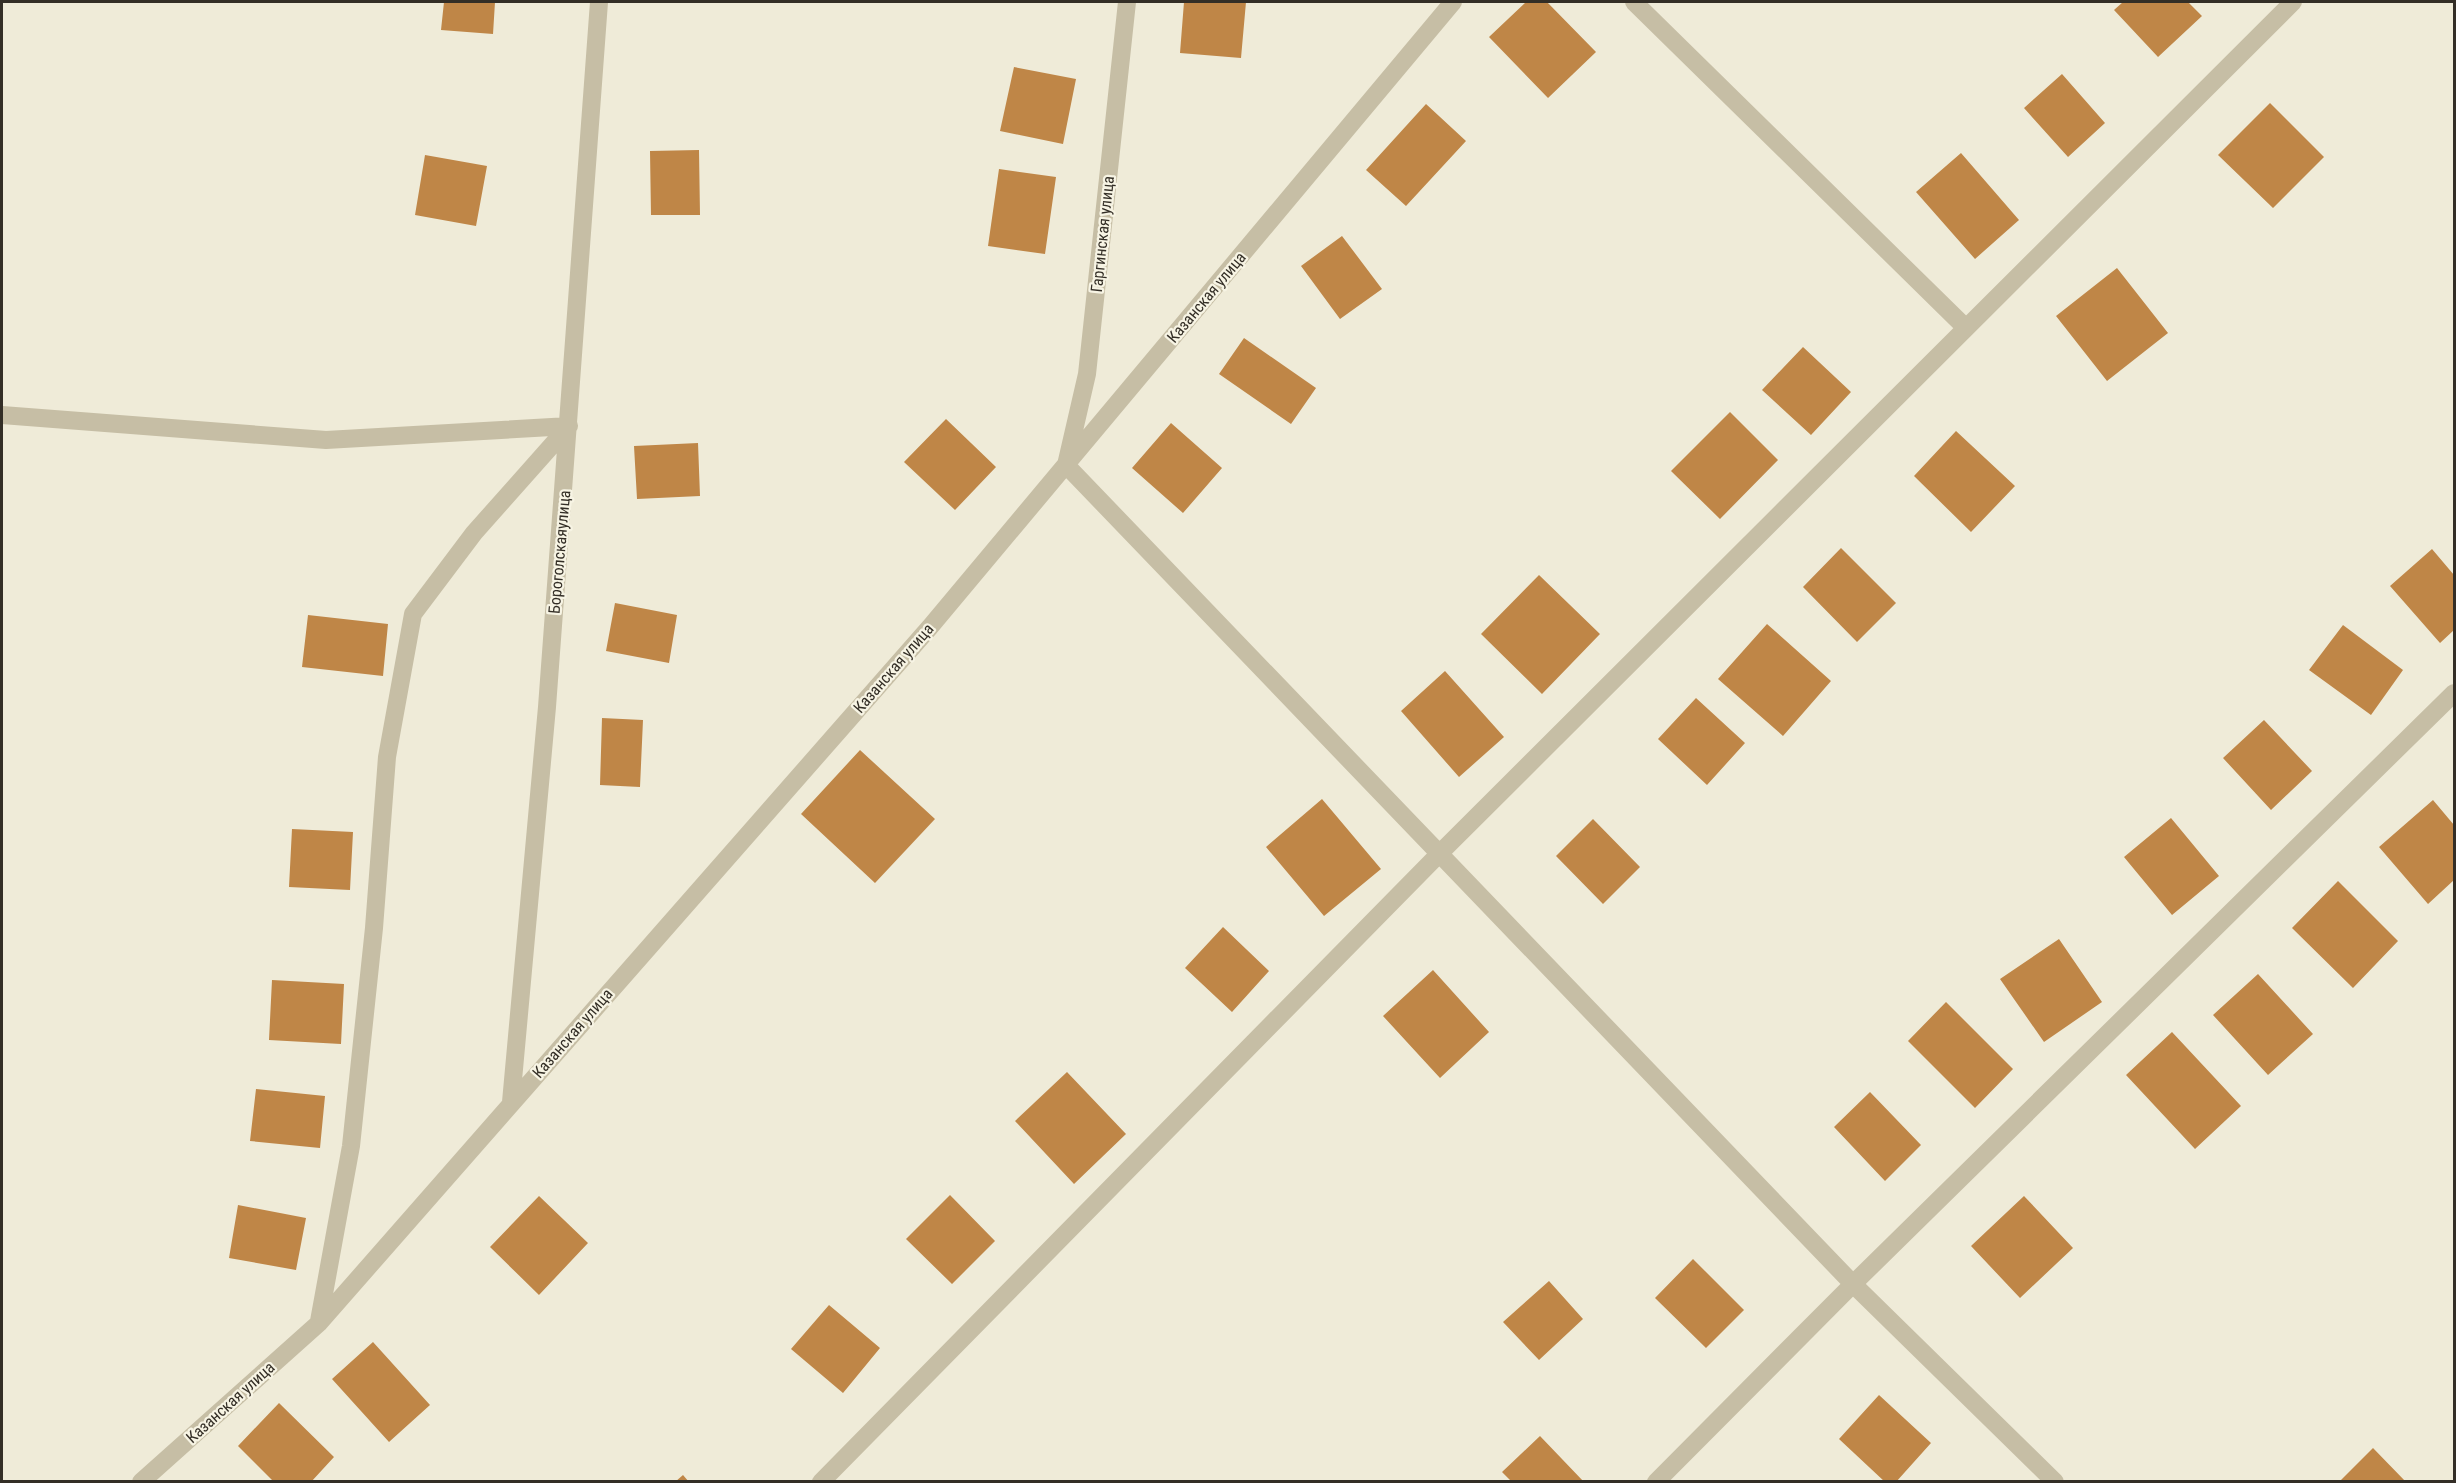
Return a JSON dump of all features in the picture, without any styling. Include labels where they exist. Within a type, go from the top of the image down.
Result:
[{"type":"street","name":"Бороголскаяулица","points":[[512,1102],[569,426],[574,316],[599,2]]},
{"type":"street","name":"Гаргинская улица","points":[[1066,465],[1087,374],[1127,2]]},
{"type":"street","name":"Казанская улица","points":[[141,1482],[319,1323],[922,636],[1452,2]]},
{"type":"street","points":[[1634,2],[1966,328]]},
{"type":"street","points":[[821,1482],[1439,854],[2293,2]]},
{"type":"street","points":[[2,415],[326,440],[569,426]]},
{"type":"street","points":[[319,1323],[351,1146],[374,928],[387,757],[413,614],[474,533],[569,426]]},
{"type":"street","points":[[1066,465],[1853,1284],[2055,1482]]},
{"type":"street","points":[[1656,1482],[1853,1284],[2454,693]]},
{"type":"building","points":[[444,2],[495,2],[493,34],[441,30]]},
{"type":"building","points":[[1184,2],[1246,2],[1241,58],[1180,53]]},
{"type":"building","points":[[1526,2],[1547,2],[1596,52],[1548,98],[1489,37]]},
{"type":"building","points":[[2123,2],[2188,2],[2202,16],[2158,57],[2114,10]]},
{"type":"building","points":[[1014,67],[1076,79],[1063,144],[1000,131]]},
{"type":"building","points":[[2062,74],[2105,123],[2068,157],[2024,108]]},
{"type":"building","points":[[2270,103],[2324,157],[2273,208],[2218,155]]},
{"type":"building","points":[[1426,104],[1466,141],[1406,206],[1366,170]]},
{"type":"building","points":[[699,150],[700,215],[651,215],[650,151]]},
{"type":"building","points":[[1961,153],[2019,220],[1975,259],[1916,192]]},
{"type":"building","points":[[425,155],[487,166],[476,226],[415,215]]},
{"type":"building","points":[[999,169],[1056,177],[1045,254],[988,246]]},
{"type":"building","points":[[1342,236],[1382,289],[1340,319],[1301,266]]},
{"type":"building","points":[[2117,268],[2168,333],[2107,381],[2056,316]]},
{"type":"building","points":[[1244,338],[1316,388],[1291,424],[1219,374]]},
{"type":"building","points":[[1803,347],[1851,392],[1811,435],[1762,390]]},
{"type":"building","points":[[1730,412],[1778,460],[1720,519],[1671,471]]},
{"type":"building","points":[[946,419],[996,467],[955,510],[904,462]]},
{"type":"building","points":[[1171,423],[1222,468],[1183,513],[1132,468]]},
{"type":"building","points":[[1956,431],[2015,486],[1971,532],[1914,476]]},
{"type":"building","points":[[698,443],[700,496],[637,499],[634,446]]},
{"type":"building","points":[[1841,548],[1896,603],[1857,642],[1803,587]]},
{"type":"building","points":[[2432,549],[2454,575],[2454,630],[2440,643],[2390,586]]},
{"type":"building","points":[[1539,575],[1600,634],[1542,694],[1481,634]]},
{"type":"building","points":[[615,603],[677,615],[669,663],[606,651]]},
{"type":"building","points":[[308,615],[388,624],[383,676],[302,667]]},
{"type":"building","points":[[1767,624],[1831,681],[1783,736],[1718,679]]},
{"type":"building","points":[[2343,625],[2403,670],[2371,715],[2309,670]]},
{"type":"building","points":[[1445,671],[1504,737],[1459,777],[1401,711]]},
{"type":"building","points":[[1696,698],[1745,743],[1707,785],[1658,739]]},
{"type":"building","points":[[602,718],[643,720],[640,787],[600,785]]},
{"type":"building","points":[[2264,720],[2312,771],[2271,810],[2223,758]]},
{"type":"building","points":[[860,750],[935,819],[875,883],[801,814]]},
{"type":"building","points":[[1322,799],[1381,869],[1324,916],[1266,847]]},
{"type":"building","points":[[2433,800],[2454,825],[2454,880],[2428,904],[2379,847]]},
{"type":"building","points":[[2171,818],[2219,876],[2172,915],[2124,857]]},
{"type":"building","points":[[1593,819],[1640,867],[1603,904],[1556,856]]},
{"type":"building","points":[[292,829],[353,832],[350,890],[289,887]]},
{"type":"building","points":[[2338,881],[2398,941],[2353,988],[2292,928]]},
{"type":"building","points":[[1223,927],[1269,971],[1232,1012],[1185,968]]},
{"type":"building","points":[[2059,939],[2102,1002],[2044,1042],[2000,979]]},
{"type":"building","points":[[1433,970],[1489,1032],[1440,1078],[1383,1016]]},
{"type":"building","points":[[2258,974],[2313,1034],[2268,1075],[2213,1015]]},
{"type":"building","points":[[272,980],[344,984],[341,1044],[269,1040]]},
{"type":"building","points":[[1946,1002],[2013,1069],[1975,1108],[1908,1041]]},
{"type":"building","points":[[2172,1032],[2241,1106],[2195,1149],[2126,1075]]},
{"type":"building","points":[[1067,1072],[1126,1134],[1074,1184],[1015,1121]]},
{"type":"building","points":[[256,1089],[325,1096],[320,1148],[250,1141]]},
{"type":"building","points":[[1870,1092],[1921,1145],[1885,1181],[1834,1127]]},
{"type":"building","points":[[950,1195],[995,1241],[952,1284],[906,1239]]},
{"type":"building","points":[[539,1196],[588,1243],[539,1295],[490,1247]]},
{"type":"building","points":[[2024,1196],[2073,1248],[2020,1298],[1971,1246]]},
{"type":"building","points":[[238,1205],[306,1218],[296,1270],[229,1258]]},
{"type":"building","points":[[1693,1259],[1744,1310],[1706,1348],[1655,1298]]},
{"type":"building","points":[[1549,1281],[1583,1319],[1539,1360],[1503,1322]]},
{"type":"building","points":[[829,1305],[880,1348],[843,1393],[791,1349]]},
{"type":"building","points":[[373,1342],[430,1405],[389,1442],[332,1379]]},
{"type":"building","points":[[1879,1395],[1931,1443],[1896,1482],[1885,1482],[1839,1439]]},
{"type":"building","points":[[279,1403],[334,1457],[311,1482],[274,1482],[238,1446]]},
{"type":"building","points":[[1540,1436],[1584,1482],[1512,1482],[1502,1472]]},
{"type":"building","points":[[2373,1448],[2406,1482],[2339,1482]]},
{"type":"building","points":[[683,1475],[689,1482],[675,1482]]}]
